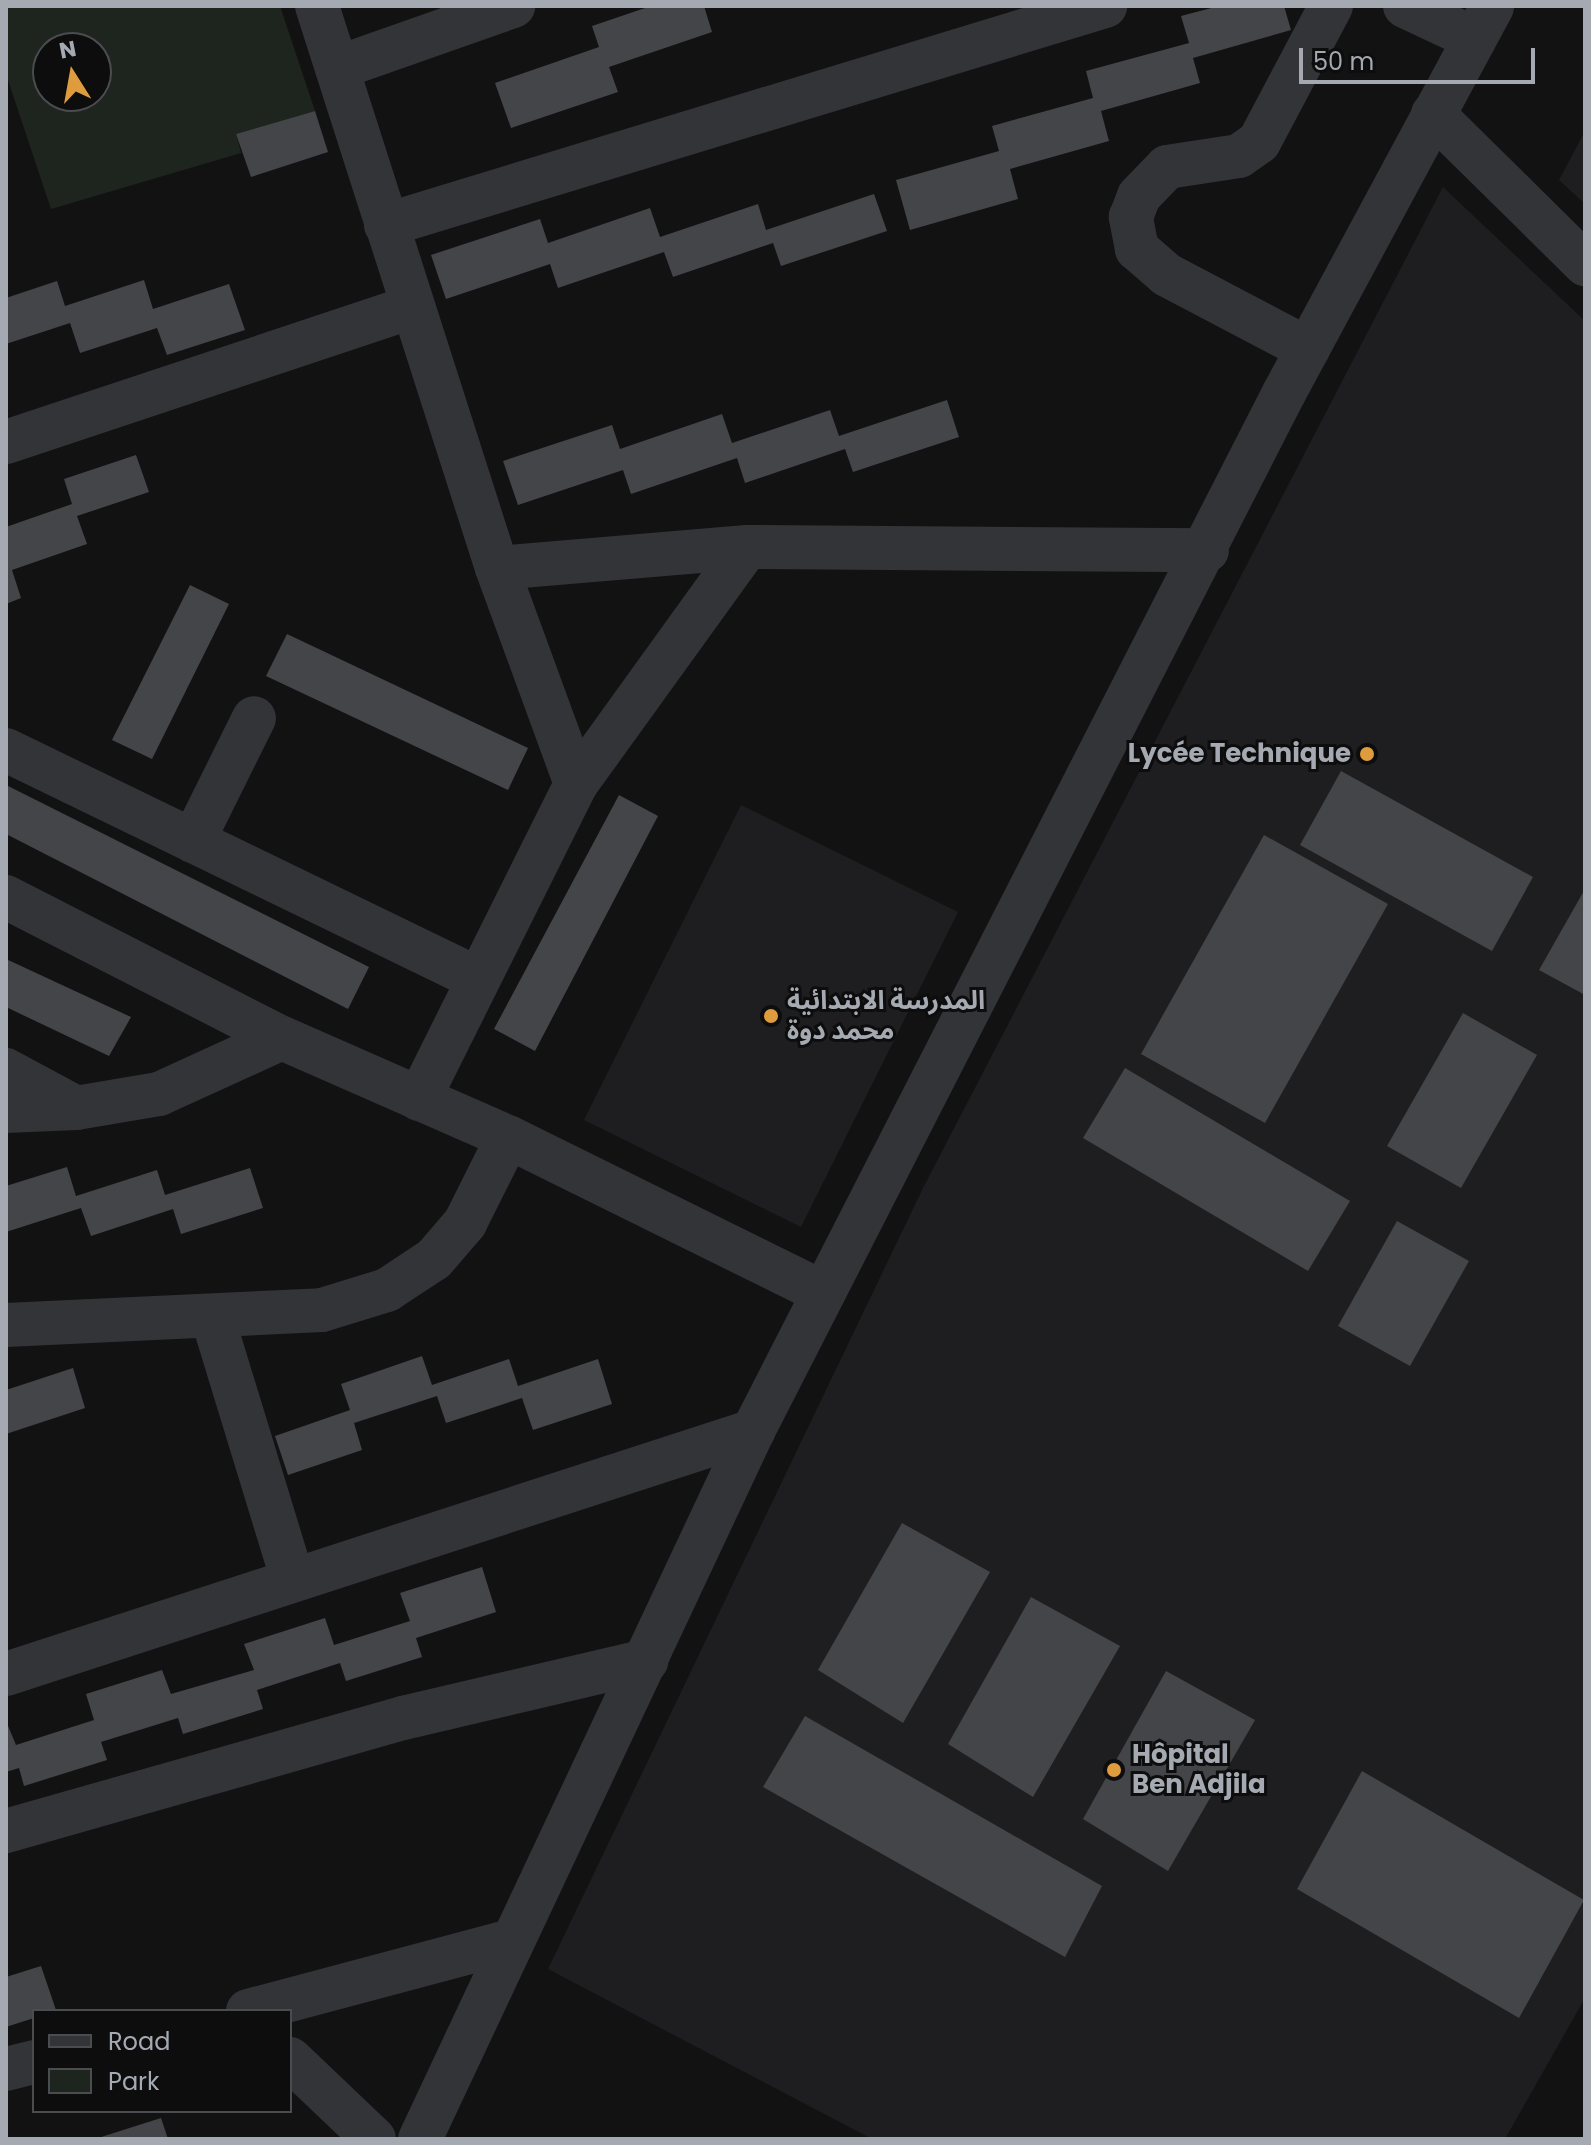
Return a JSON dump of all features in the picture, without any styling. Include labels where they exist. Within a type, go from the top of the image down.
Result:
[{"type":"street","points":[[317,6],[497,568],[576,784]]},
{"type":"street","points":[[337,68],[513,6]]},
{"type":"street","points":[[386,225],[1105,6]]},
{"type":"street","points":[[1308,349],[1167,275],[1137,249],[1130,226],[1139,196],[1167,167],[1239,156],[1259,142],[1331,6]]},
{"type":"street","points":[[420,2139],[753,1431],[1308,349],[1484,22],[1405,6]]},
{"type":"street","points":[[1433,114],[1585,264]]},
{"type":"street","points":[[6,442],[411,307]]},
{"type":"street","points":[[497,568],[747,547],[1207,550]]},
{"type":"street","points":[[419,1099],[576,784],[747,547]]},
{"type":"street","points":[[193,841],[254,718]]},
{"type":"street","points":[[6,750],[478,979]]},
{"type":"street","points":[[6,897],[282,1038],[508,1137],[823,1293]]},
{"type":"street","points":[[6,1111],[76,1108],[159,1094],[282,1038]]},
{"type":"street","points":[[6,1070],[76,1108]]},
{"type":"street","points":[[6,1325],[213,1319],[322,1310],[387,1290],[434,1259],[465,1223],[508,1137]]},
{"type":"street","points":[[213,1319],[293,1580]]},
{"type":"street","points":[[6,1674],[753,1431]]},
{"type":"street","points":[[6,1831],[403,1718],[646,1661]]},
{"type":"street","points":[[256,2009],[511,1941]]},
{"type":"street","points":[[292,2061],[374,2139]]},
{"type":"street","points":[[6,2069],[32,2062]]},
{"type":"shaded area","points":[[1585,131],[1585,204],[1559,180]]},
{"type":"shaded area","points":[[1443,187],[1585,321],[1585,1998],[1505,2139],[872,2139],[548,1969],[923,1188]]},
{"type":"shaded area","name":"المدرسة الابتدائية محمد دوة","points":[[741,805],[958,912],[801,1227],[584,1120]]},
{"type":"green space","points":[[6,6],[280,6],[315,111],[236,134],[241,153],[51,209],[6,74]]},
{"type":"building","points":[[651,6],[704,6],[712,32],[609,67],[618,92],[511,128],[495,83],[599,47],[592,26]]},
{"type":"building","points":[[1219,6],[1284,6],[1291,30],[1193,58],[1200,83],[1101,111],[1109,141],[1010,169],[1018,199],[910,230],[896,180],[999,151],[992,126],[1093,98],[1086,71],[1189,43],[1181,16]]},
{"type":"building","points":[[315,111],[328,152],[251,177],[236,134]]},
{"type":"building","points":[[874,194],[887,231],[781,266],[773,243],[673,277],[664,252],[558,288],[550,264],[446,299],[431,255],[540,219],[548,243],[650,208],[660,237],[758,204],[766,230]]},
{"type":"building","points":[[144,280],[153,309],[229,284],[245,330],[167,355],[157,328],[80,353],[70,323],[6,344],[6,298],[57,281],[65,306]]},
{"type":"building","points":[[947,400],[959,437],[853,472],[845,449],[745,483],[737,458],[631,494],[623,470],[518,505],[503,461],[612,425],[620,449],[722,414],[732,443],[830,410],[839,436]]},
{"type":"building","points":[[136,455],[149,492],[77,516],[87,544],[12,570],[21,598],[6,604],[6,527],[72,504],[64,479]]},
{"type":"building","points":[[190,585],[229,604],[152,759],[112,740]]},
{"type":"building","points":[[287,634],[528,748],[508,790],[266,676]]},
{"type":"building","points":[[1341,771],[1533,877],[1492,951],[1300,845]]},
{"type":"building","points":[[6,785],[369,967],[348,1009],[6,834]]},
{"type":"building","points":[[619,795],[658,816],[535,1051],[494,1029]]},
{"type":"building","points":[[1264,835],[1388,904],[1265,1123],[1141,1054]]},
{"type":"building","points":[[1585,889],[1585,995],[1539,970]]},
{"type":"building","points":[[6,959],[131,1017],[109,1056],[6,1007]]},
{"type":"building","points":[[1463,1013],[1537,1055],[1461,1188],[1387,1146]]},
{"type":"building","points":[[1125,1068],[1350,1201],[1308,1271],[1083,1138]]},
{"type":"building","points":[[67,1167],[76,1196],[157,1170],[165,1195],[250,1168],[263,1208],[181,1234],[173,1209],[91,1236],[81,1208],[6,1232],[6,1186]]},
{"type":"building","points":[[1397,1221],[1469,1261],[1410,1366],[1338,1326]]},
{"type":"building","points":[[422,1356],[432,1385],[509,1359],[518,1386],[598,1359],[612,1404],[533,1430],[522,1398],[446,1423],[437,1396],[354,1423],[362,1450],[288,1475],[275,1436],[350,1410],[341,1384]]},
{"type":"building","points":[[73,1368],[85,1408],[6,1434],[6,1390]]},
{"type":"building","points":[[902,1523],[990,1572],[903,1723],[818,1670]]},
{"type":"building","points":[[482,1567],[496,1612],[416,1638],[422,1657],[346,1681],[340,1663],[257,1690],[263,1709],[183,1734],[178,1718],[101,1742],[107,1760],[24,1786],[19,1768],[6,1772],[6,1721],[16,1745],[94,1720],[86,1694],[162,1670],[171,1694],[254,1670],[244,1644],[325,1618],[334,1645],[410,1621],[400,1593]]},
{"type":"building","points":[[1031,1597],[1120,1646],[1033,1797],[948,1744]]},
{"type":"building","points":[[1166,1671],[1255,1720],[1168,1871],[1083,1819]]},
{"type":"building","points":[[805,1716],[1102,1886],[1065,1957],[763,1787]]},
{"type":"building","points":[[1362,1771],[1584,1900],[1519,2018],[1297,1889]]},
{"type":"building","points":[[41,1966],[56,2009],[32,2009],[32,2019],[6,2027],[6,1977]]},
{"type":"building","points":[[161,2118],[168,2139],[98,2139],[98,2138]]},
{"type":"place","name":"Lycée Technique","points":[[1367,754]]},
{"type":"place","name":"المدرسة الابتدائية محمد دوة","points":[[771,1016]]},
{"type":"place","name":"Hôpital Ben Adjila","points":[[1114,1770]]}]
